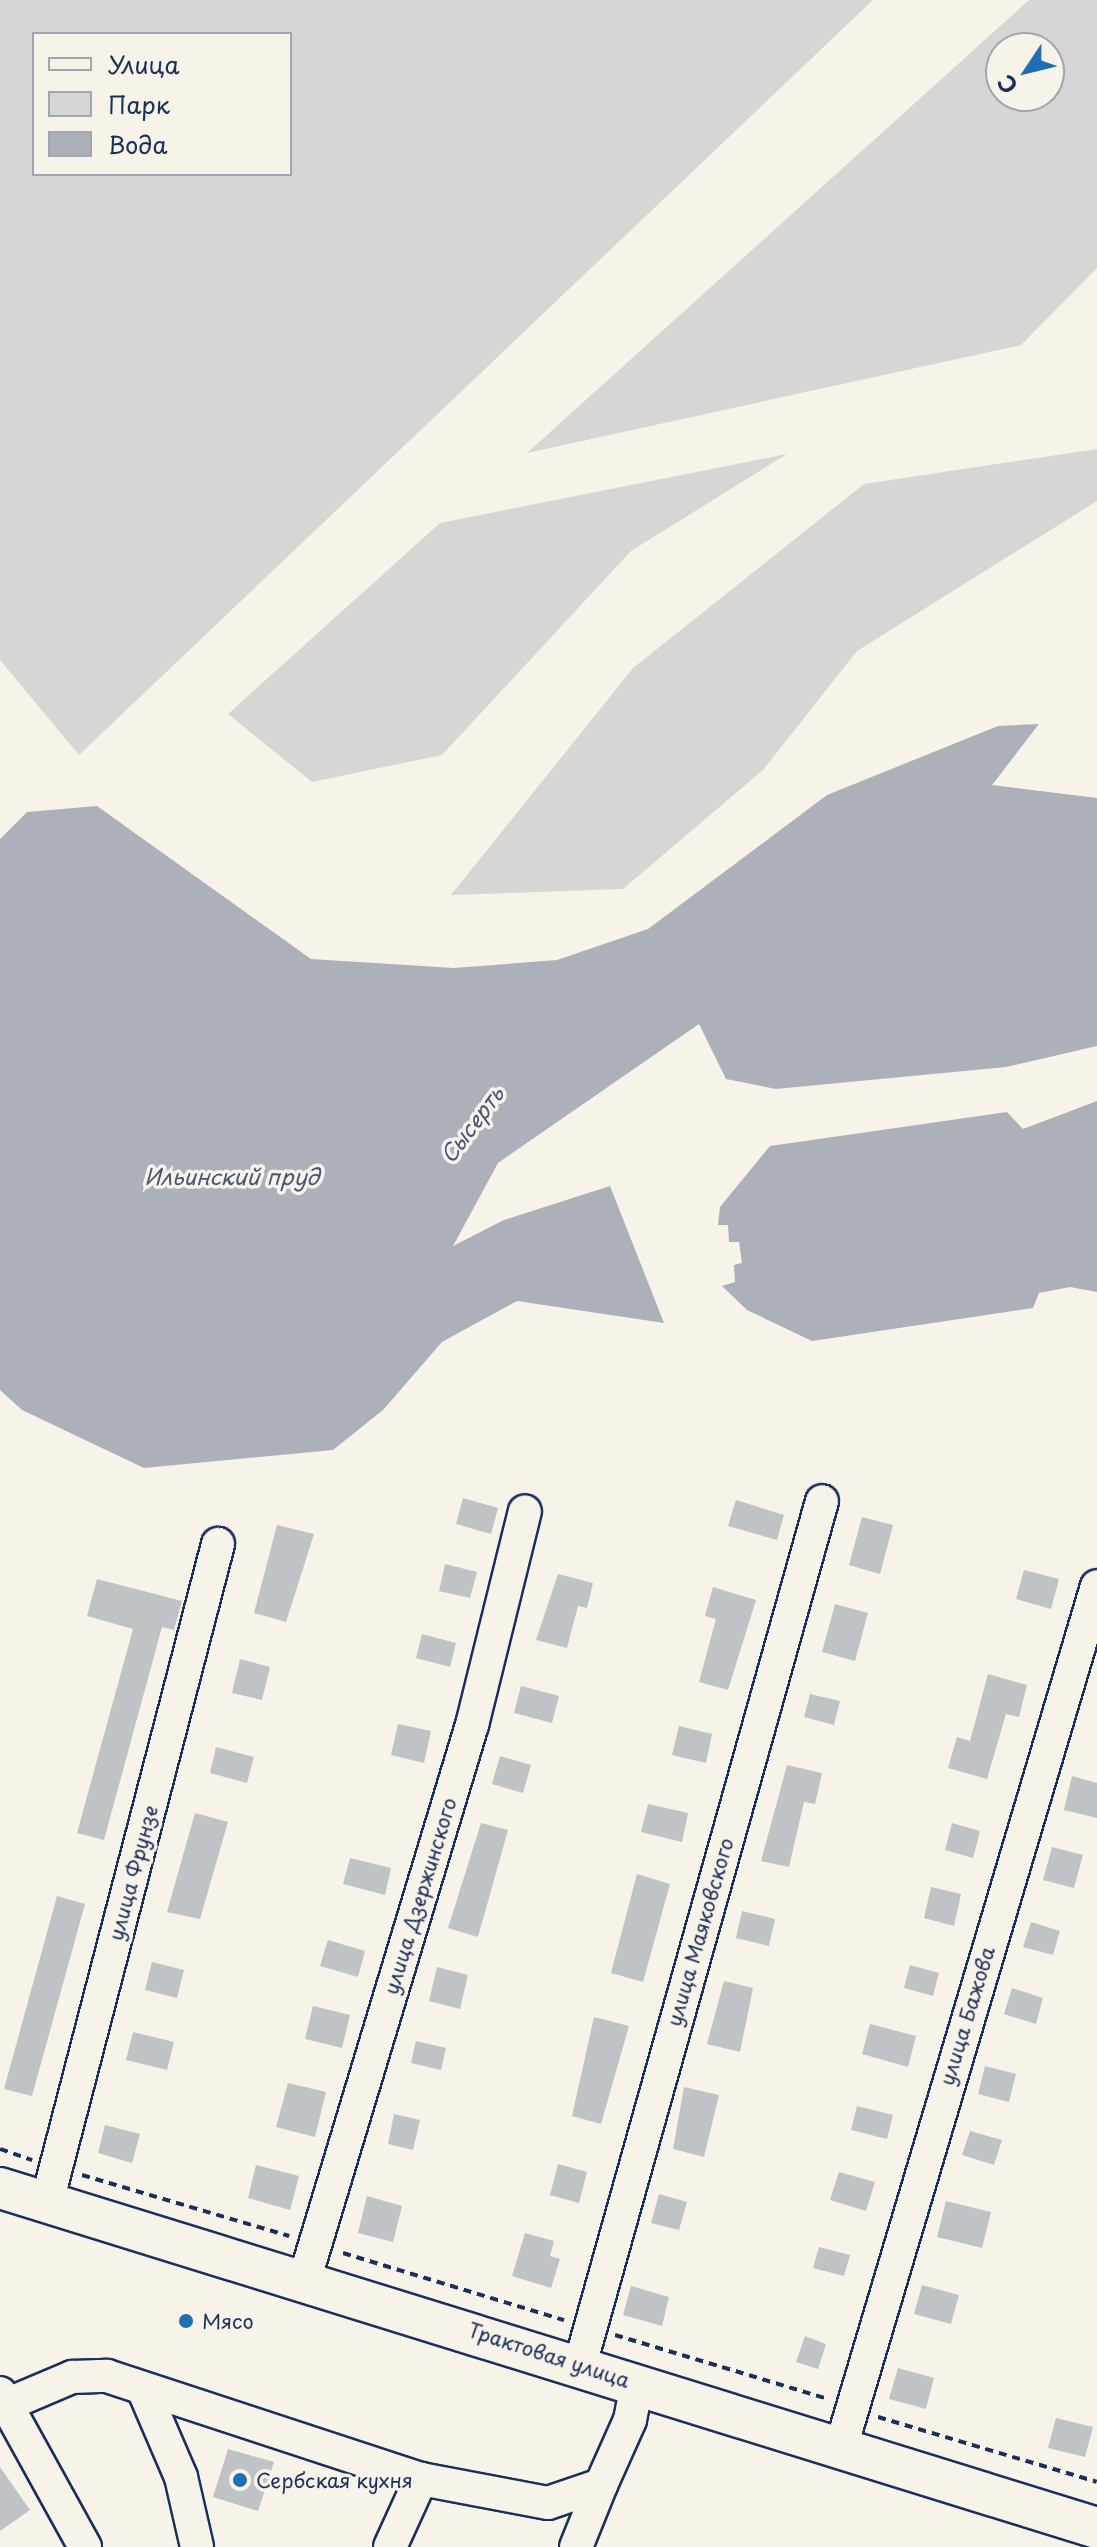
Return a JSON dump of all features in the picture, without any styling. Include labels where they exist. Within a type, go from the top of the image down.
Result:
[{"type":"main road","name":"Трактовая улица","points":[[0,2188],[52,2185],[310,2261],[580,2365],[1097,2527]]},
{"type":"street","name":"улица Маяковского","points":[[580,2365],[822,1501]]},
{"type":"street","name":"улица Дзержинского","points":[[310,2261],[472,1725],[525,1511]]},
{"type":"street","name":"улица Фрунзе","points":[[52,2185],[218,1544]]},
{"type":"street","name":"улица Бажова","points":[[841,2447],[1097,1586]]},
{"type":"street","points":[[83,2546],[3,2399],[72,2377],[107,2376],[144,2391],[421,2479],[548,2503],[601,2485]]},
{"type":"street","points":[[576,2547],[630,2420],[637,2383]]},
{"type":"street","points":[[144,2391],[181,2477],[197,2547]]},
{"type":"street","points":[[390,2547],[421,2479]]},
{"type":"street","points":[[1091,2547],[1097,2527]]},
{"type":"path","points":[[0,2149],[52,2185],[310,2261],[590,2327],[1097,2482]]},
{"type":"green space","points":[[0,0],[873,0],[79,755],[0,660]]},
{"type":"green space","points":[[1029,0],[1097,0],[1097,268],[1021,345],[527,453],[985,40],[985,112],[1065,112],[1065,32],[994,32]]},
{"type":"green space","points":[[1097,449],[1097,501],[857,651],[763,770],[623,889],[451,895],[633,668],[864,484]]},
{"type":"green space","points":[[787,454],[631,551],[442,755],[312,782],[228,714],[440,523]]},
{"type":"water","name":"Ильинский пруд","points":[[1039,724],[992,785],[1097,798],[1097,1046],[1006,1067],[776,1089],[726,1079],[699,1024],[498,1163],[453,1246],[504,1220],[610,1186],[664,1323],[517,1301],[442,1342],[383,1410],[333,1450],[144,1468],[22,1410],[0,1390],[0,839],[27,812],[97,806],[311,959],[454,968],[557,960],[648,929],[827,795],[998,726]]},
{"type":"water","points":[[1097,1101],[1097,1292],[1070,1287],[1039,1293],[1033,1308],[812,1341],[747,1310],[722,1286],[735,1282],[734,1265],[742,1263],[739,1242],[729,1242],[728,1225],[718,1225],[720,1207],[770,1146],[1007,1112],[1023,1129]]},
{"type":"building","points":[[463,1498],[498,1508],[491,1534],[456,1524]]},
{"type":"building","points":[[736,1500],[784,1515],[777,1540],[728,1526]]},
{"type":"building","points":[[862,1517],[893,1525],[880,1574],[849,1565]]},
{"type":"building","points":[[277,1525],[314,1534],[286,1622],[254,1613]]},
{"type":"building","points":[[445,1564],[477,1572],[470,1598],[439,1591]]},
{"type":"building","points":[[1024,1570],[1059,1579],[1051,1609],[1016,1599]]},
{"type":"building","points":[[558,1574],[593,1583],[587,1608],[578,1606],[567,1648],[536,1640]]},
{"type":"building","points":[[97,1579],[182,1601],[174,1630],[162,1627],[104,1840],[77,1833],[133,1629],[87,1616]]},
{"type":"building","points":[[713,1587],[756,1600],[728,1690],[699,1682],[716,1619],[705,1616]]},
{"type":"building","points":[[835,1604],[868,1613],[855,1661],[822,1652]]},
{"type":"building","points":[[422,1634],[456,1643],[450,1667],[416,1658]]},
{"type":"building","points":[[240,1659],[270,1667],[262,1700],[232,1693]]},
{"type":"building","points":[[988,1674],[1027,1685],[1019,1717],[1006,1714],[987,1779],[948,1768],[957,1737],[970,1741]]},
{"type":"building","points":[[521,1686],[559,1696],[552,1723],[514,1713]]},
{"type":"building","points":[[810,1694],[840,1701],[834,1725],[804,1717]]},
{"type":"building","points":[[398,1724],[431,1731],[424,1763],[391,1755]]},
{"type":"building","points":[[679,1726],[712,1734],[706,1763],[672,1755]]},
{"type":"building","points":[[216,1747],[254,1757],[247,1783],[210,1773]]},
{"type":"building","points":[[500,1756],[531,1765],[523,1793],[492,1784]]},
{"type":"building","points":[[787,1765],[822,1773],[815,1804],[804,1802],[789,1867],[761,1861]]},
{"type":"building","points":[[1072,1776],[1097,1783],[1097,1818],[1064,1810]]},
{"type":"building","points":[[648,1804],[688,1813],[682,1842],[641,1832]]},
{"type":"building","points":[[195,1813],[228,1822],[200,1919],[167,1912]]},
{"type":"building","points":[[481,1823],[508,1830],[478,1937],[448,1928]]},
{"type":"building","points":[[952,1823],[980,1831],[973,1858],[945,1850]]},
{"type":"building","points":[[1052,1847],[1083,1855],[1074,1888],[1043,1880]]},
{"type":"building","points":[[350,1858],[391,1868],[385,1895],[343,1884]]},
{"type":"building","points":[[637,1874],[670,1884],[643,1982],[611,1973]]},
{"type":"building","points":[[931,1887],[961,1894],[954,1926],[924,1918]]},
{"type":"building","points":[[57,1896],[85,1904],[32,2096],[4,2089]]},
{"type":"building","points":[[742,1911],[775,1919],[769,1946],[736,1938]]},
{"type":"building","points":[[1031,1922],[1060,1931],[1053,1955],[1023,1947]]},
{"type":"building","points":[[328,1940],[365,1951],[358,1977],[320,1966]]},
{"type":"building","points":[[152,1962],[184,1970],[177,1998],[145,1990]]},
{"type":"building","points":[[910,1965],[939,1973],[933,1996],[904,1988]]},
{"type":"building","points":[[437,1967],[468,1975],[460,2009],[429,2001]]},
{"type":"building","points":[[724,1981],[753,1988],[740,2052],[707,2044]]},
{"type":"building","points":[[1012,1988],[1043,1998],[1036,2024],[1004,2014]]},
{"type":"building","points":[[313,2006],[350,2015],[342,2048],[305,2039]]},
{"type":"building","points":[[594,2017],[629,2026],[601,2124],[572,2116]]},
{"type":"building","points":[[870,2024],[916,2036],[908,2067],[862,2054]]},
{"type":"building","points":[[133,2032],[174,2042],[167,2070],[126,2060]]},
{"type":"building","points":[[416,2041],[446,2048],[441,2070],[411,2063]]},
{"type":"building","points":[[985,2066],[1016,2074],[1009,2102],[978,2094]]},
{"type":"building","points":[[288,2083],[326,2092],[315,2137],[276,2127]]},
{"type":"building","points":[[684,2087],[719,2095],[704,2157],[673,2149]]},
{"type":"building","points":[[857,2106],[893,2115],[887,2139],[851,2130]]},
{"type":"building","points":[[394,2114],[420,2120],[413,2150],[388,2144]]},
{"type":"building","points":[[105,2125],[140,2134],[132,2163],[98,2153]]},
{"type":"building","points":[[970,2131],[1002,2140],[994,2165],[962,2155]]},
{"type":"building","points":[[558,2164],[587,2172],[579,2203],[550,2195]]},
{"type":"building","points":[[256,2165],[299,2176],[290,2210],[248,2198]]},
{"type":"building","points":[[839,2172],[875,2182],[866,2211],[830,2200]]},
{"type":"building","points":[[659,2194],[687,2202],[679,2230],[651,2223]]},
{"type":"building","points":[[367,2196],[402,2206],[393,2242],[358,2233]]},
{"type":"building","points":[[946,2201],[991,2212],[982,2248],[937,2237]]},
{"type":"building","points":[[525,2233],[554,2241],[550,2256],[560,2259],[551,2288],[512,2276]]},
{"type":"building","points":[[819,2247],[850,2255],[844,2276],[813,2268]]},
{"type":"building","points":[[922,2285],[959,2295],[951,2324],[914,2314]]},
{"type":"building","points":[[631,2286],[669,2297],[662,2326],[623,2315]]},
{"type":"building","points":[[805,2336],[826,2344],[818,2369],[796,2362]]},
{"type":"building","points":[[898,2368],[934,2378],[926,2409],[889,2399]]},
{"type":"building","points":[[1056,2418],[1093,2427],[1085,2457],[1048,2448]]},
{"type":"building","points":[[228,2449],[274,2462],[258,2511],[213,2497]]},
{"type":"building","points":[[0,2467],[30,2510],[0,2531]]},
{"type":"place","name":"Мясо","points":[[186,2321]]},
{"type":"place","name":"Сербская кухня","points":[[240,2480]]},
{"type":"water label","name":"Сысерть","points":[[471,1124]]}]
